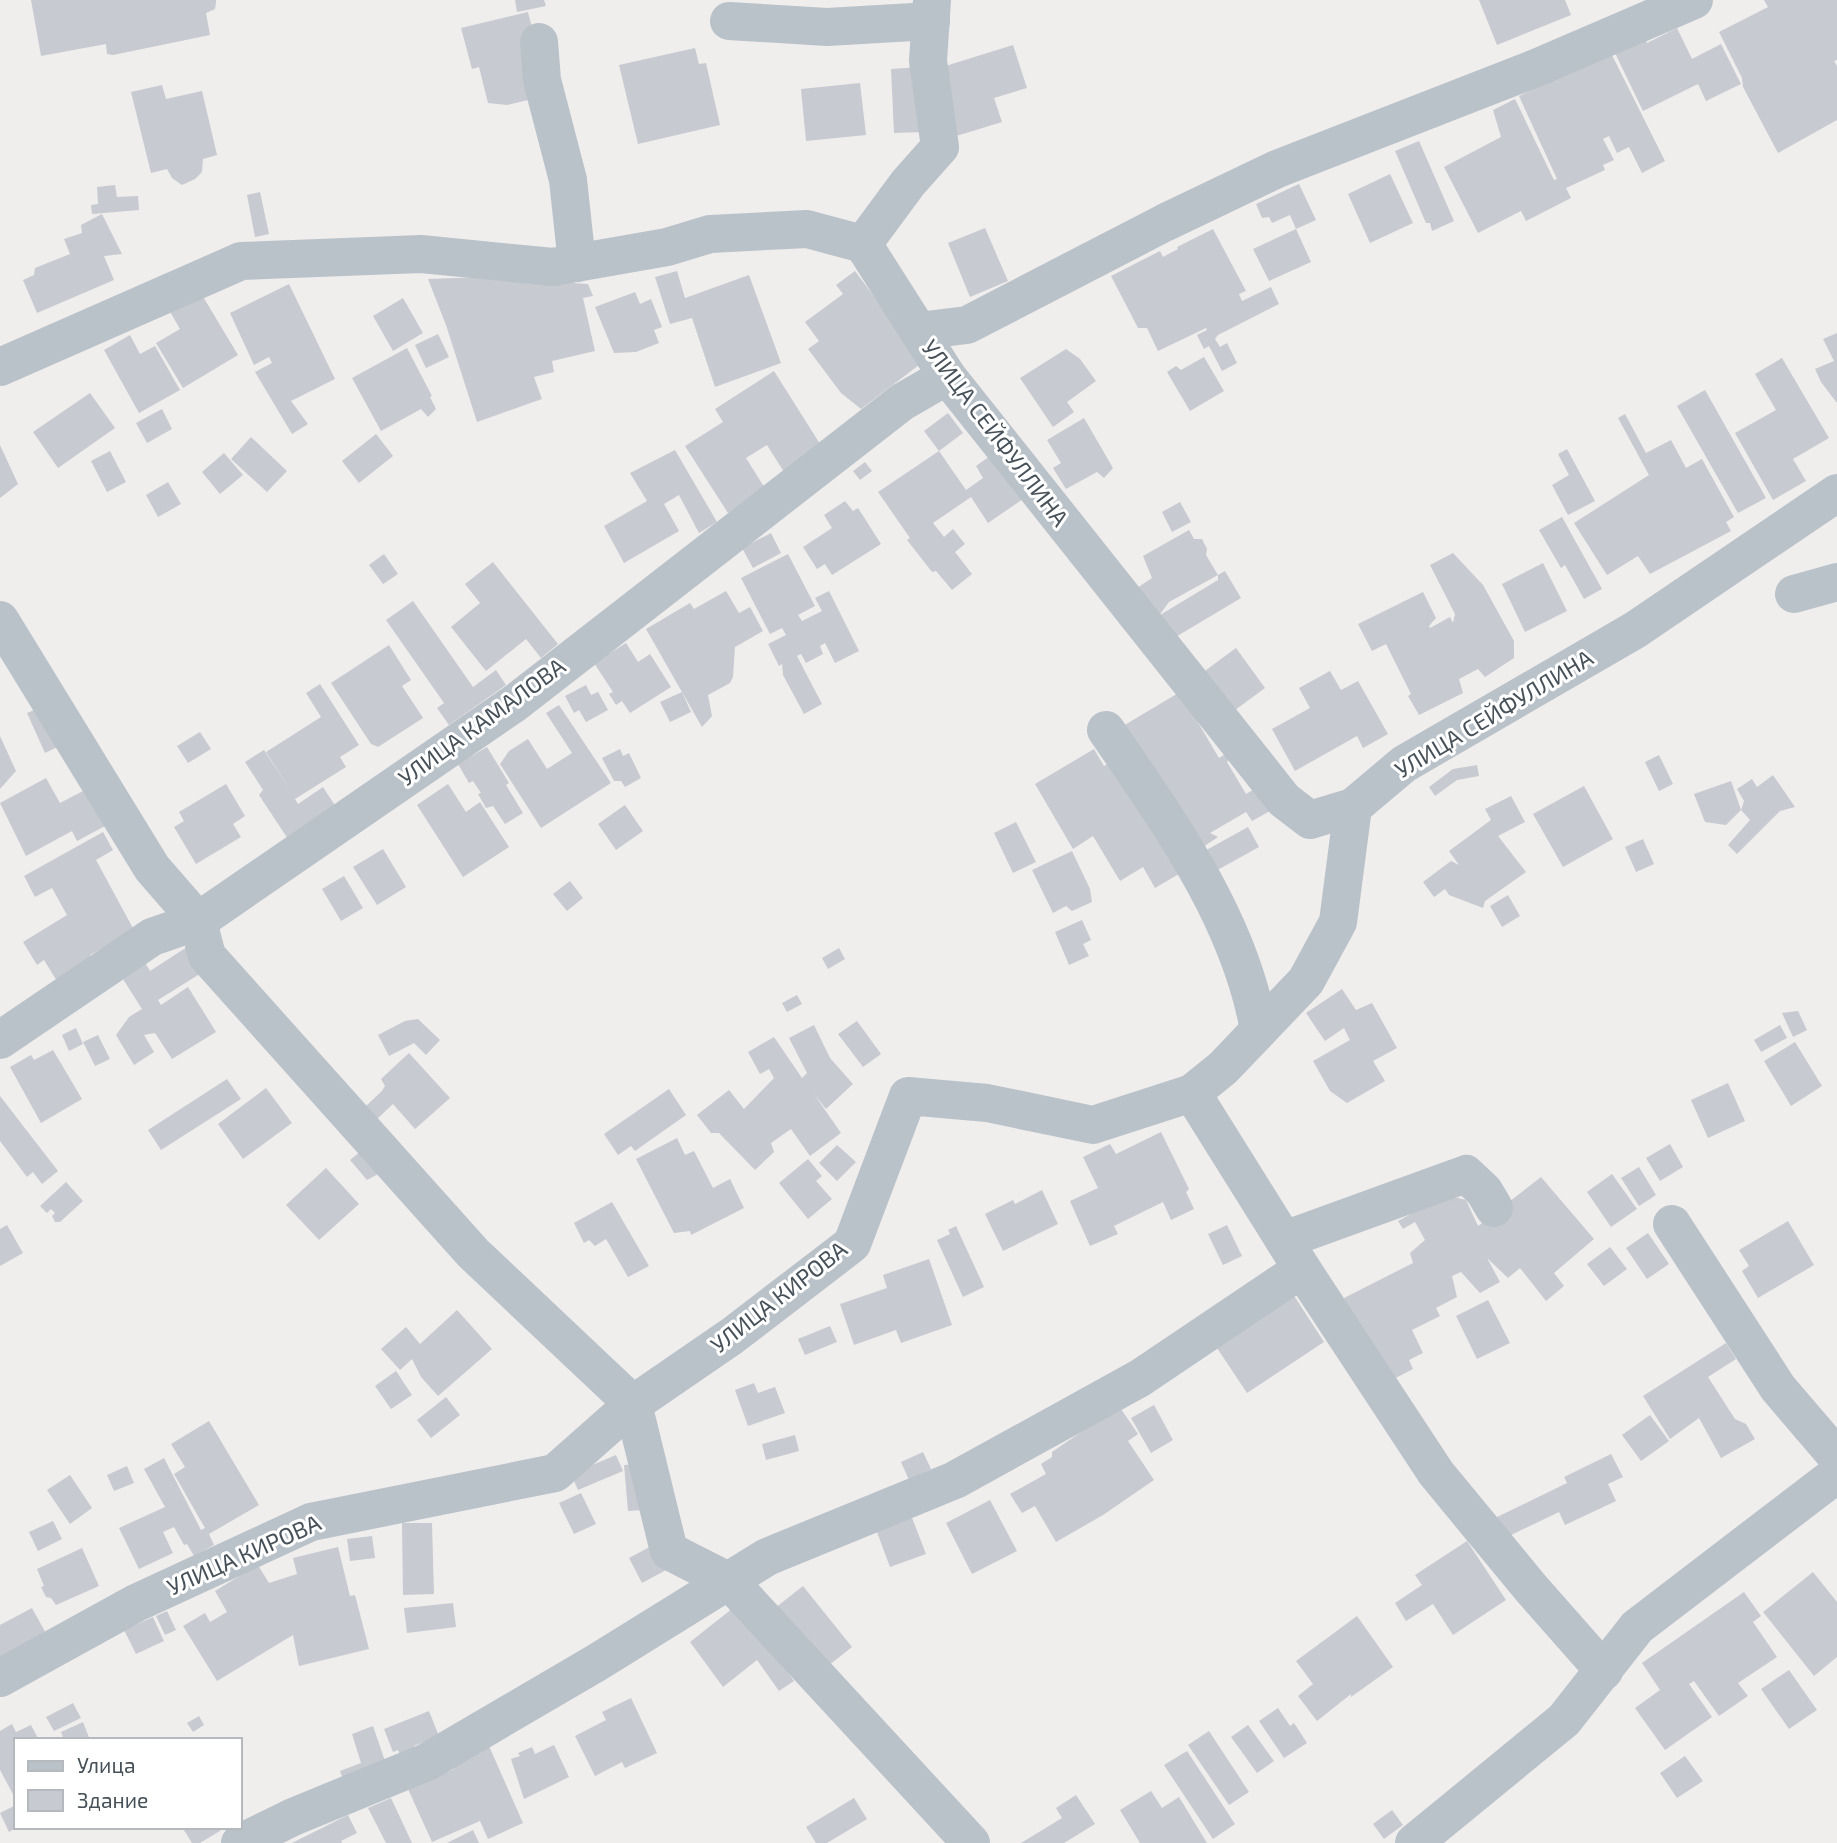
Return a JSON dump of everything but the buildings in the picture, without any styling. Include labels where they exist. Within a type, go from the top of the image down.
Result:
[{"type":"street","points":[[918,331],[967,325],[1164,223],[1277,169],[1536,68],[1694,0]]},
{"type":"street","points":[[0,367],[241,261],[421,254],[553,267],[667,247],[710,233],[807,229],[863,244],[908,183],[940,147],[928,61],[931,10],[827,27],[729,21]]},
{"type":"street","points":[[539,42],[542,80],[568,180],[577,263]]},
{"type":"street","name":"УЛИЦА СЕЙФУЛЛИНА","points":[[863,244],[947,376],[1284,800],[1310,820],[1353,807],[1404,764],[1635,630],[1837,493]]},
{"type":"street","name":"УЛИЦА КАМАЛОВА","points":[[0,1040],[152,937],[198,921],[514,703],[902,402],[947,376]]},
{"type":"street","points":[[1794,594],[1837,582]]},
{"type":"street","points":[[0,620],[152,869],[198,921],[207,956],[472,1253],[633,1404],[669,1551],[730,1582],[971,1843]]},
{"type":"street","points":[[1106,730],[1188,854],[1232,940],[1252,994],[1259,1030]]},
{"type":"street","name":"УЛИЦА КИРОВА","points":[[0,1678],[136,1603],[311,1522],[555,1473],[633,1404],[732,1336],[852,1244],[908,1096],[987,1103],[1093,1125],[1192,1093],[1223,1068],[1306,981],[1338,922],[1353,807]]},
{"type":"street","points":[[1192,1093],[1436,1473],[1604,1671]]},
{"type":"street","points":[[240,1843],[293,1817],[427,1762],[730,1582],[767,1557],[955,1480],[1140,1378],[1293,1254],[1466,1174],[1484,1191],[1494,1208]]},
{"type":"street","points":[[1672,1224],[1778,1388],[1837,1457]]},
{"type":"street","points":[[1414,1843],[1564,1720],[1637,1627],[1837,1474]]}]
